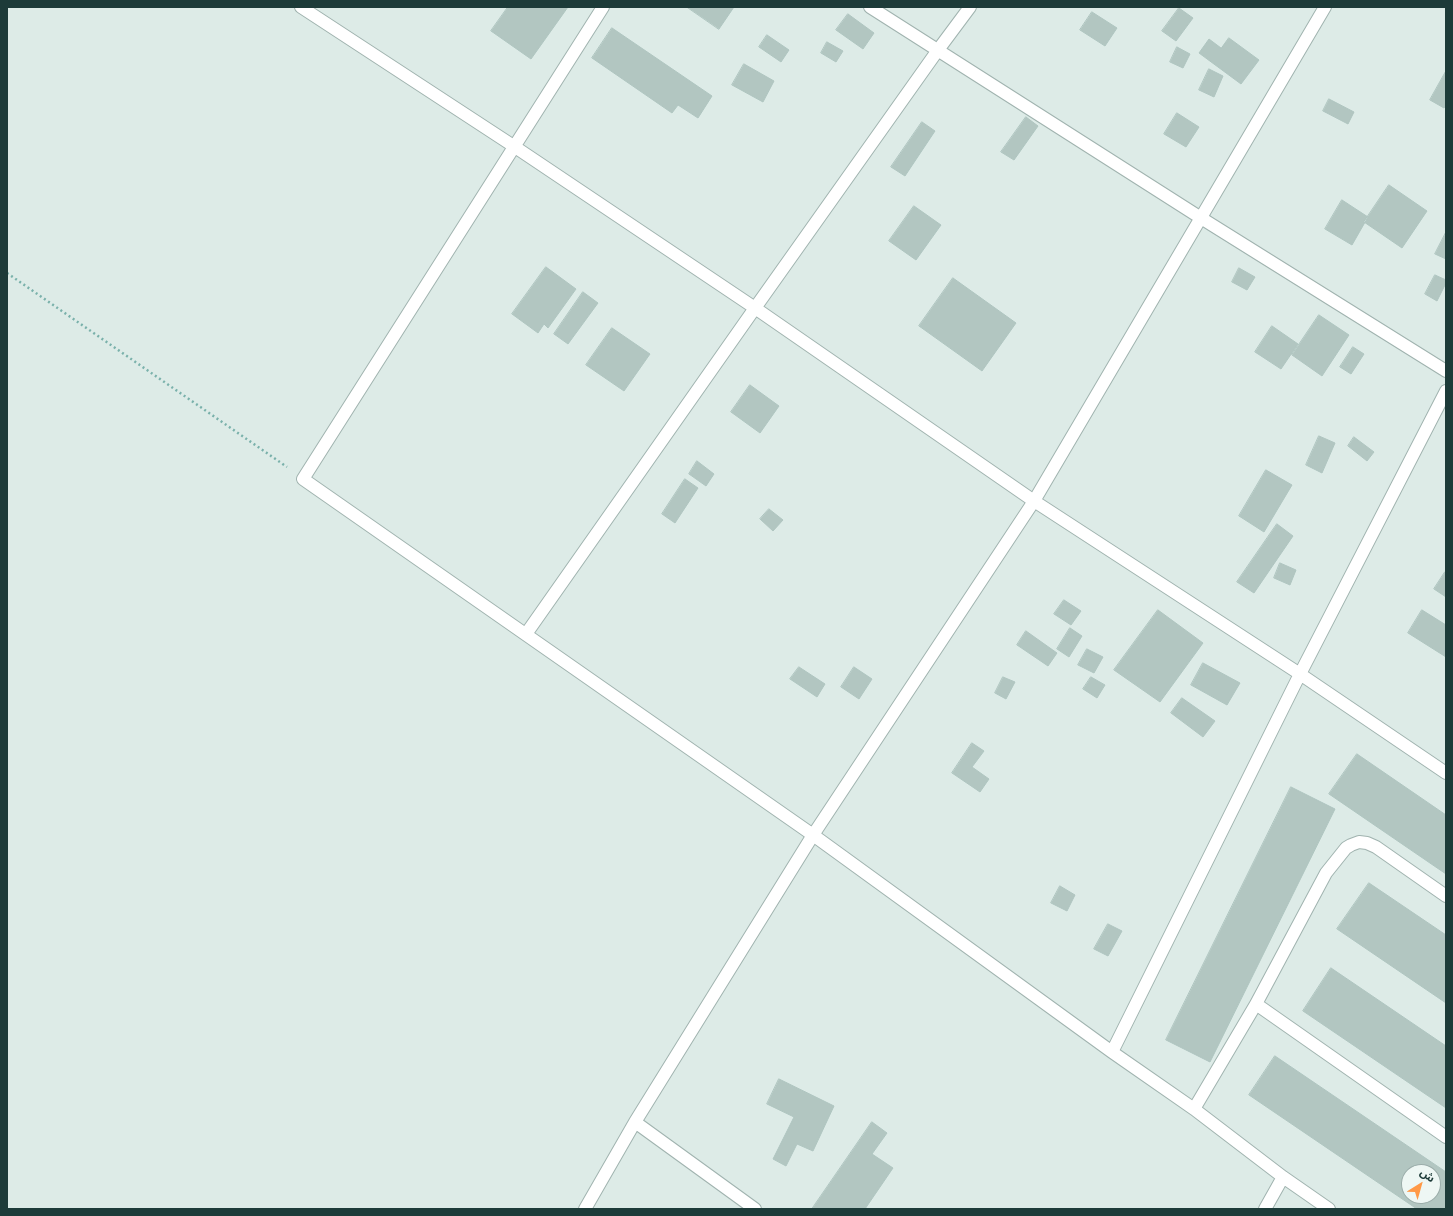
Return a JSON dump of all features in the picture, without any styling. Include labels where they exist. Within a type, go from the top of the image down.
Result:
[{"type":"street","points":[[301,7],[515,147],[754,308],[1034,501],[1300,674],[1446,773]]},
{"type":"street","points":[[603,7],[303,479],[813,835],[1112,1052],[1194,1109],[1283,1177],[1329,1209]]},
{"type":"street","points":[[870,7],[1201,218],[1446,371]]},
{"type":"street","points":[[526,634],[754,308],[970,7]]},
{"type":"street","points":[[585,1209],[635,1122],[813,835],[1034,501],[1325,7]]},
{"type":"street","points":[[1112,1052],[1300,674],[1446,391]]},
{"type":"street","points":[[1194,1109],[1256,1004],[1326,873],[1346,848],[1359,842],[1367,843],[1376,847],[1446,896]]},
{"type":"street","points":[[1256,1004],[1446,1137]]},
{"type":"street","points":[[635,1122],[755,1209]]},
{"type":"street","points":[[1265,1209],[1283,1177]]},
{"type":"path","points":[[7,273],[303,479]]},
{"type":"building","points":[[508,7],[568,7],[531,59],[491,31]]},
{"type":"building","points":[[687,7],[734,7],[719,29]]},
{"type":"building","points":[[1179,8],[1193,18],[1176,41],[1162,31]]},
{"type":"building","points":[[1092,12],[1117,28],[1105,46],[1080,30]]},
{"type":"building","points":[[848,14],[874,33],[863,49],[836,30]]},
{"type":"building","points":[[612,28],[712,96],[698,118],[678,105],[672,113],[592,58]]},
{"type":"building","points":[[767,35],[789,50],[781,62],[759,47]]},
{"type":"building","points":[[1229,38],[1259,60],[1241,84],[1199,53],[1209,39],[1221,48]]},
{"type":"building","points":[[827,42],[843,51],[836,62],[821,53]]},
{"type":"building","points":[[1177,47],[1190,54],[1183,68],[1170,62]]},
{"type":"building","points":[[744,64],[774,81],[763,102],[732,85]]},
{"type":"building","points":[[1209,69],[1223,76],[1214,97],[1199,90]]},
{"type":"building","points":[[1446,71],[1446,105],[1444,108],[1430,100]]},
{"type":"building","points":[[1329,99],[1354,112],[1348,124],[1323,111]]},
{"type":"building","points":[[1177,113],[1199,127],[1186,147],[1164,134]]},
{"type":"building","points":[[1026,117],[1038,126],[1014,160],[1001,152]]},
{"type":"building","points":[[922,122],[935,131],[905,176],[891,167]]},
{"type":"building","points":[[1389,185],[1427,211],[1402,248],[1364,222]]},
{"type":"building","points":[[1342,200],[1368,217],[1352,245],[1325,229]]},
{"type":"building","points":[[914,206],[941,225],[916,260],[889,241]]},
{"type":"building","points":[[1446,232],[1446,259],[1435,254]]},
{"type":"building","points":[[546,267],[576,289],[548,328],[544,324],[538,333],[512,314]]},
{"type":"building","points":[[1239,268],[1255,277],[1247,290],[1232,282]]},
{"type":"building","points":[[1435,275],[1446,280],[1437,301],[1425,294]]},
{"type":"building","points":[[953,278],[1016,323],[982,371],[919,326]]},
{"type":"building","points":[[583,292],[598,303],[568,344],[554,334]]},
{"type":"building","points":[[1319,315],[1349,335],[1322,376],[1292,355]]},
{"type":"building","points":[[1272,326],[1298,344],[1281,369],[1255,352]]},
{"type":"building","points":[[612,328],[650,354],[624,391],[586,365]]},
{"type":"building","points":[[1353,347],[1364,354],[1351,374],[1340,367]]},
{"type":"building","points":[[750,385],[779,406],[760,433],[731,412]]},
{"type":"building","points":[[1319,436],[1335,443],[1322,473],[1306,465]]},
{"type":"building","points":[[1354,437],[1374,452],[1367,461],[1348,446]]},
{"type":"building","points":[[697,461],[714,474],[706,486],[689,474]]},
{"type":"building","points":[[1266,470],[1292,485],[1264,532],[1239,516]]},
{"type":"building","points":[[685,479],[698,488],[675,523],[662,514]]},
{"type":"building","points":[[769,509],[783,520],[773,531],[760,519]]},
{"type":"building","points":[[1277,524],[1293,536],[1254,593],[1237,582]]},
{"type":"building","points":[[1280,563],[1296,570],[1290,585],[1274,578]]},
{"type":"building","points":[[1446,572],[1446,597],[1434,589]]},
{"type":"building","points":[[1064,600],[1081,611],[1071,625],[1054,614]]},
{"type":"building","points":[[1158,610],[1203,643],[1160,702],[1114,670]]},
{"type":"building","points":[[1422,610],[1446,625],[1446,657],[1408,633]]},
{"type":"building","points":[[1070,628],[1082,636],[1069,657],[1057,649]]},
{"type":"building","points":[[1026,631],[1057,653],[1048,666],[1017,645]]},
{"type":"building","points":[[1087,649],[1103,657],[1094,673],[1078,665]]},
{"type":"building","points":[[1203,663],[1240,683],[1227,705],[1191,685]]},
{"type":"building","points":[[799,667],[825,684],[817,697],[790,679]]},
{"type":"building","points":[[854,667],[872,679],[859,699],[841,687]]},
{"type":"building","points":[[1003,677],[1015,682],[1006,699],[995,693]]},
{"type":"building","points":[[1091,677],[1105,685],[1097,698],[1083,689]]},
{"type":"building","points":[[1182,698],[1215,721],[1203,737],[1171,713]]},
{"type":"building","points":[[972,743],[984,751],[972,767],[989,779],[980,792],[952,773]]},
{"type":"building","points":[[1357,754],[1446,815],[1446,874],[1329,794]]},
{"type":"building","points":[[1291,787],[1335,809],[1210,1062],[1166,1040]]},
{"type":"building","points":[[1369,883],[1446,935],[1446,1003],[1337,929]]},
{"type":"building","points":[[1060,886],[1075,895],[1067,911],[1051,903]]},
{"type":"building","points":[[1108,924],[1122,931],[1108,956],[1094,949]]},
{"type":"building","points":[[1331,968],[1446,1046],[1446,1108],[1303,1011]]},
{"type":"building","points":[[1275,1056],[1434,1164],[1401,1164],[1401,1198],[1249,1095]]},
{"type":"building","points":[[779,1079],[834,1106],[813,1151],[797,1144],[786,1166],[773,1159],[794,1117],[767,1104]]},
{"type":"building","points":[[872,1122],[887,1133],[872,1154],[893,1168],[865,1209],[812,1209]]},
{"type":"building","points":[[1441,1169],[1446,1172],[1446,1209],[1417,1209],[1410,1204],[1441,1204]]}]
